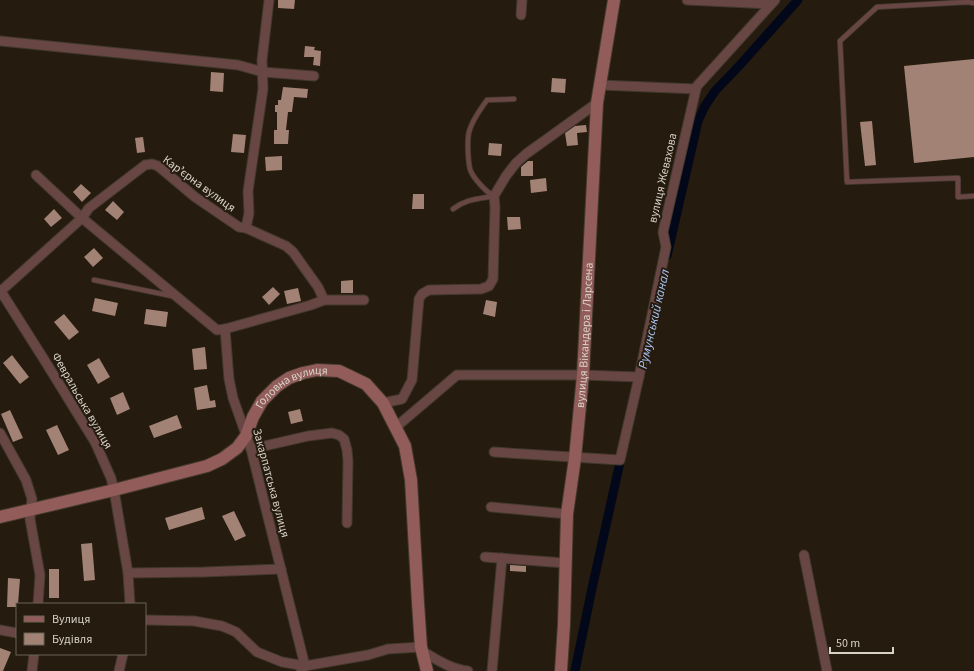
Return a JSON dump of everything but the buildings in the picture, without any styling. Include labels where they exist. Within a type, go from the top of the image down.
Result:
[{"type":"street","points":[[246,228],[249,213],[248,191],[264,89],[262,60],[269,0]]},
{"type":"street","points":[[521,15],[522,0]]},
{"type":"street","name":"вулиця Вікандера і Ларсена","points":[[561,671],[564,624],[567,514],[575,458],[583,375],[597,103],[614,0]]},
{"type":"street","points":[[687,0],[773,2]]},
{"type":"street","name":"вулиця Жевахова","points":[[575,458],[620,460],[666,247],[663,232],[697,86],[773,2]]},
{"type":"street","points":[[0,41],[238,65],[263,72],[314,76]]},
{"type":"street","points":[[600,85],[696,89]]},
{"type":"street","points":[[383,403],[402,399],[412,380],[419,299],[422,294],[429,290],[480,289],[489,286],[493,280],[496,207],[494,196],[506,176],[526,154],[597,103]]},
{"type":"street","name":"Карʼєрна вулиця","points":[[82,218],[89,208],[144,165],[152,164],[158,166],[212,209],[239,227],[246,228],[286,246],[293,252],[318,287],[324,300]]},
{"type":"street","points":[[36,175],[82,218],[217,330],[311,305],[324,300],[364,300]]},
{"type":"street","points":[[0,292],[82,218]]},
{"type":"street","name":"Февральська вулиця","points":[[0,292],[94,442],[111,478],[128,573],[130,603]]},
{"type":"street","name":"Закарпатська вулиця","points":[[225,329],[229,379],[251,449],[281,569],[303,668]]},
{"type":"street","name":"Головна вулиця","points":[[0,517],[207,466],[222,459],[237,448],[246,436],[262,401],[277,386],[289,378],[302,373],[317,370],[338,371],[366,384],[383,403],[405,446],[411,480],[422,649],[427,671]]},
{"type":"street","points":[[396,427],[457,375],[583,375],[639,377]]},
{"type":"street","points":[[0,433],[26,480],[32,499],[30,519],[40,575],[38,603]]},
{"type":"street","points":[[251,449],[308,436],[332,433],[344,439],[348,456],[347,523]]},
{"type":"street","points":[[494,452],[575,458]]},
{"type":"street","points":[[491,507],[567,514]]},
{"type":"street","points":[[804,555],[828,671]]},
{"type":"street","points":[[485,557],[565,563]]},
{"type":"street","points":[[492,671],[502,558]]},
{"type":"street","points":[[128,573],[281,569]]},
{"type":"street","points":[[146,620],[194,621],[222,626],[236,632],[257,652],[282,662],[303,668],[368,655],[388,649],[422,649],[453,667],[468,671]]},
{"type":"street","points":[[0,630],[16,633]]},
{"type":"street","points":[[32,671],[34,655]]},
{"type":"street","points":[[119,671],[123,655]]},
{"type":"lane","points":[[974,3],[968,2],[877,7],[840,41],[847,182],[958,178],[958,197],[974,196]]},
{"type":"lane","points":[[494,196],[488,193],[470,170],[468,147],[469,133],[476,116],[487,100],[514,99]]},
{"type":"lane","points":[[452,209],[461,203],[494,196]]},
{"type":"lane","points":[[94,280],[177,297]]},
{"type":"waterway","name":"Румунський канал","points":[[667,256],[698,121],[705,106],[715,91],[798,0]]},
{"type":"waterway","name":"Румунський канал","points":[[575,671],[622,453]]}]
